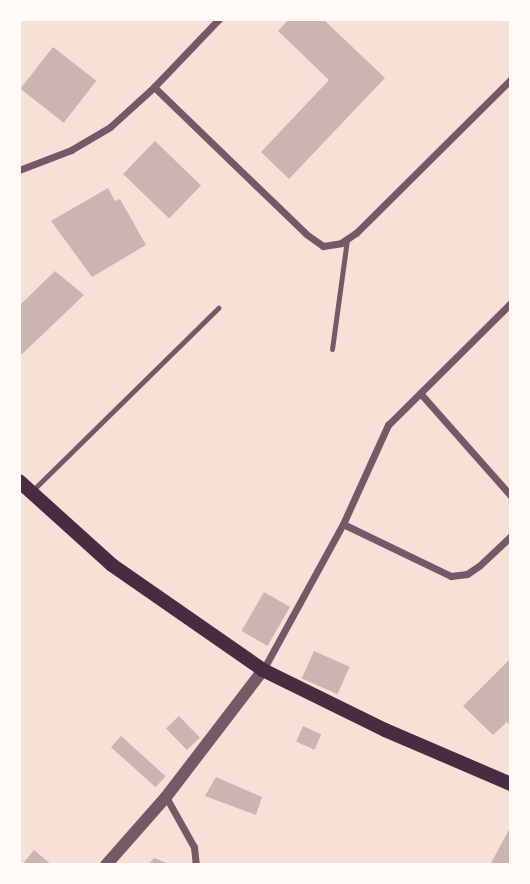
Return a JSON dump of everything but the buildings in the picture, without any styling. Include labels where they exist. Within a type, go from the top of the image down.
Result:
[{"type":"main road","points":[[23,486],[112,565],[263,670],[385,730],[511,784]]},
{"type":"street","points":[[19,170],[71,150],[110,127],[219,19]]},
{"type":"street","points":[[153,87],[306,234],[323,246],[347,239],[511,79]]},
{"type":"street","points":[[106,865],[166,797],[263,670],[343,524],[388,425],[511,303]]},
{"type":"street","points":[[420,393],[511,496]]},
{"type":"street","points":[[343,524],[451,576],[467,574],[511,536]]},
{"type":"street","points":[[166,797],[194,847],[195,865]]},
{"type":"lane","points":[[332,349],[347,239]]},
{"type":"lane","points":[[23,486],[218,308]]}]
